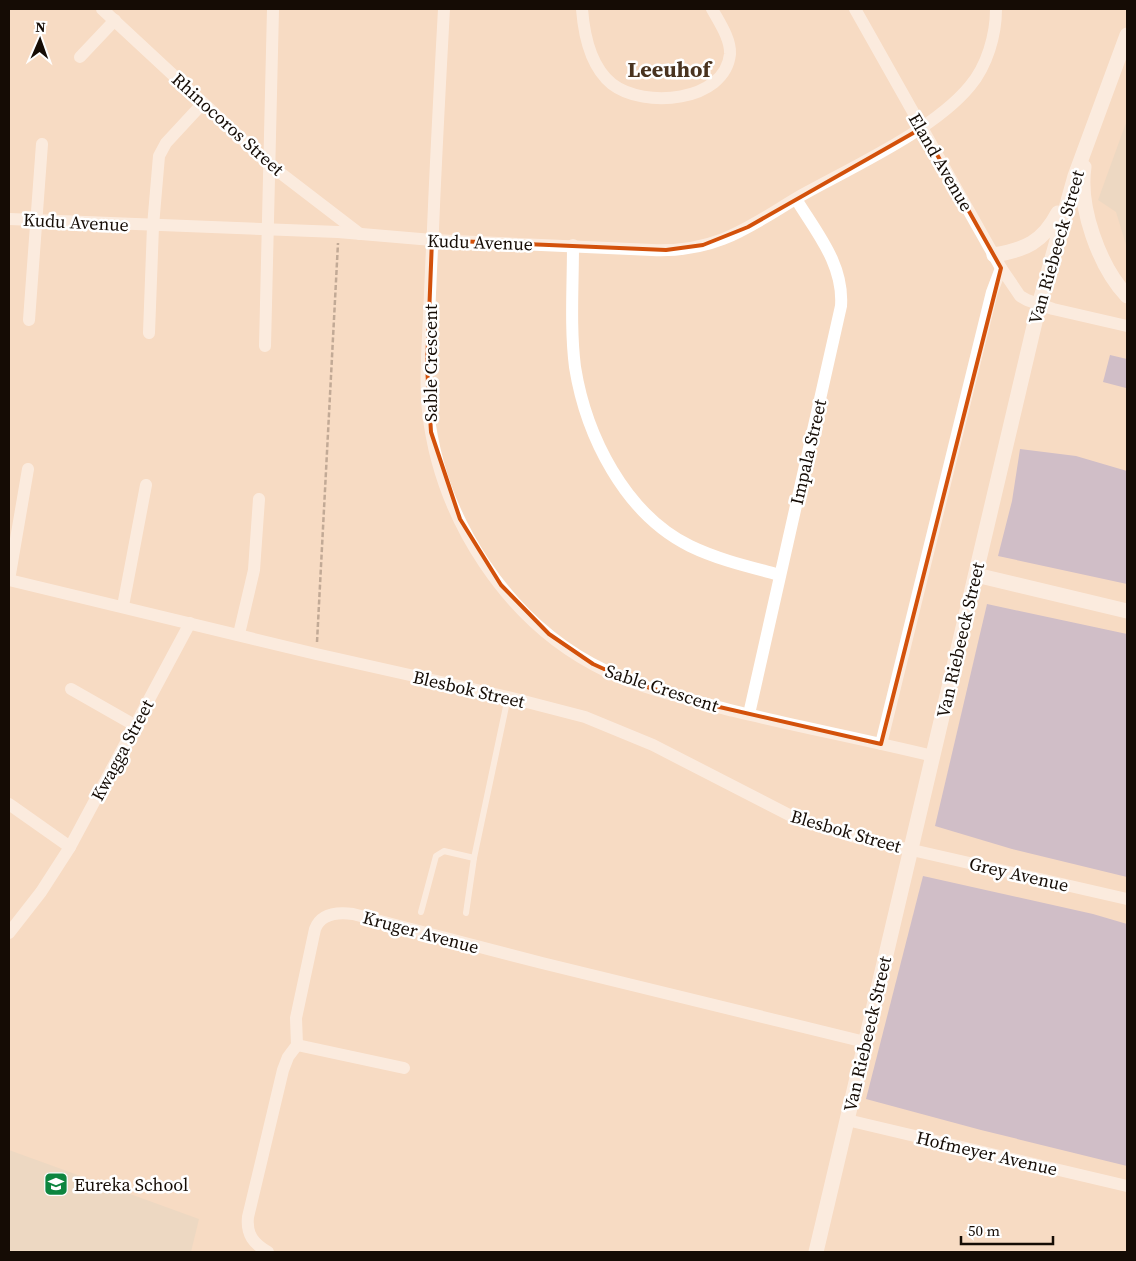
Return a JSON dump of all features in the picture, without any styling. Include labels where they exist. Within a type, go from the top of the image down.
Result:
[{"type":"street","name":"Rhinocoros Street","points":[[102,9],[270,165],[360,234]]},
{"type":"street","points":[[265,346],[273,9]]},
{"type":"street","name":"Sable Crescent","points":[[444,9],[432,240],[427,376],[428,411],[444,480],[460,519],[479,556],[512,599],[533,620],[562,644],[593,664],[625,679],[658,690],[749,714],[933,756]]},
{"type":"street","points":[[582,9],[586,38],[604,76],[612,84],[629,94],[650,99],[669,100],[707,86],[720,75],[727,65],[730,55],[729,44],[712,9]]},
{"type":"street","name":"Eland Avenue","points":[[855,9],[998,261],[1020,296],[1039,305],[1127,326]]},
{"type":"street","name":"Kudu Avenue","points":[[9,219],[338,232],[432,240],[666,250],[703,245],[736,233],[922,128],[962,96],[974,82],[991,43],[996,9]]},
{"type":"street","points":[[80,56],[115,20]]},
{"type":"street","name":"Van Riebeeck Street","points":[[816,1252],[1039,305],[1072,186],[1127,35]]},
{"type":"street","points":[[149,333],[153,226],[159,156],[166,143],[203,103]]},
{"type":"street","points":[[1089,136],[1082,178],[1086,210],[1102,256],[1127,296]]},
{"type":"street","points":[[29,320],[42,144]]},
{"type":"street","points":[[881,744],[998,261],[1024,249],[1039,238],[1056,218],[1072,186]]},
{"type":"street","name":"Impala Street","points":[[749,714],[842,295],[835,263],[796,198]]},
{"type":"street","points":[[573,245],[572,322],[575,366],[590,421],[615,475],[640,508],[668,533],[704,552],[780,575]]},
{"type":"street","points":[[9,580],[28,468]]},
{"type":"street","points":[[123,606],[146,485]]},
{"type":"street","points":[[239,634],[254,570],[258,499]]},
{"type":"street","points":[[976,575],[1127,611]]},
{"type":"street","name":"Blesbok Street","points":[[9,580],[316,654],[508,697],[600,722],[652,745],[799,820],[855,837],[911,850]]},
{"type":"street","name":"Kwagga Street","points":[[9,933],[52,876],[70,847],[190,623]]},
{"type":"street","points":[[71,689],[136,726]]},
{"type":"street","points":[[9,804],[70,847]]},
{"type":"street","name":"Grey Avenue","points":[[911,850],[1127,899]]},
{"type":"street","name":"Kruger Avenue","points":[[297,1045],[296,1018],[316,926],[323,918],[341,913],[360,915],[532,961],[865,1042]]},
{"type":"street","points":[[268,1252],[258,1246],[250,1237],[248,1217],[282,1070],[288,1057],[297,1045],[404,1068]]},
{"type":"street","name":"Hofmeyer Avenue","points":[[847,1120],[1127,1186]]},
{"type":"lane","points":[[466,913],[474,858],[508,697]]},
{"type":"lane","points":[[421,912],[436,856],[444,851],[474,858]]},
{"type":"path","points":[[316,654],[338,232]]},
{"type":"highlighted area","points":[[922,128],[1001,268],[881,744],[702,703],[637,684],[593,664],[549,634],[501,585],[460,519],[431,432],[427,366],[432,240],[666,250],[703,245],[748,227]]},
{"type":"shaded area","points":[[1127,120],[1127,248],[1116,212],[1098,200]]},
{"type":"shaded area","name":"Eureka School","points":[[9,1150],[199,1219],[191,1252],[9,1252]]},
{"type":"building","points":[[1110,355],[1127,359],[1126,388],[1103,382]]},
{"type":"building","points":[[1020,449],[1076,456],[1127,471],[1127,584],[998,556],[1012,501]]},
{"type":"building","points":[[987,604],[1127,634],[1127,877],[1012,849],[935,826]]},
{"type":"building","points":[[923,876],[1093,914],[1127,924],[1127,1166],[866,1099]]},
{"type":"place","name":"Eureka School","points":[[56,1184]]},
{"type":"district","name":"Leeuhof","points":[[669,69]]}]
